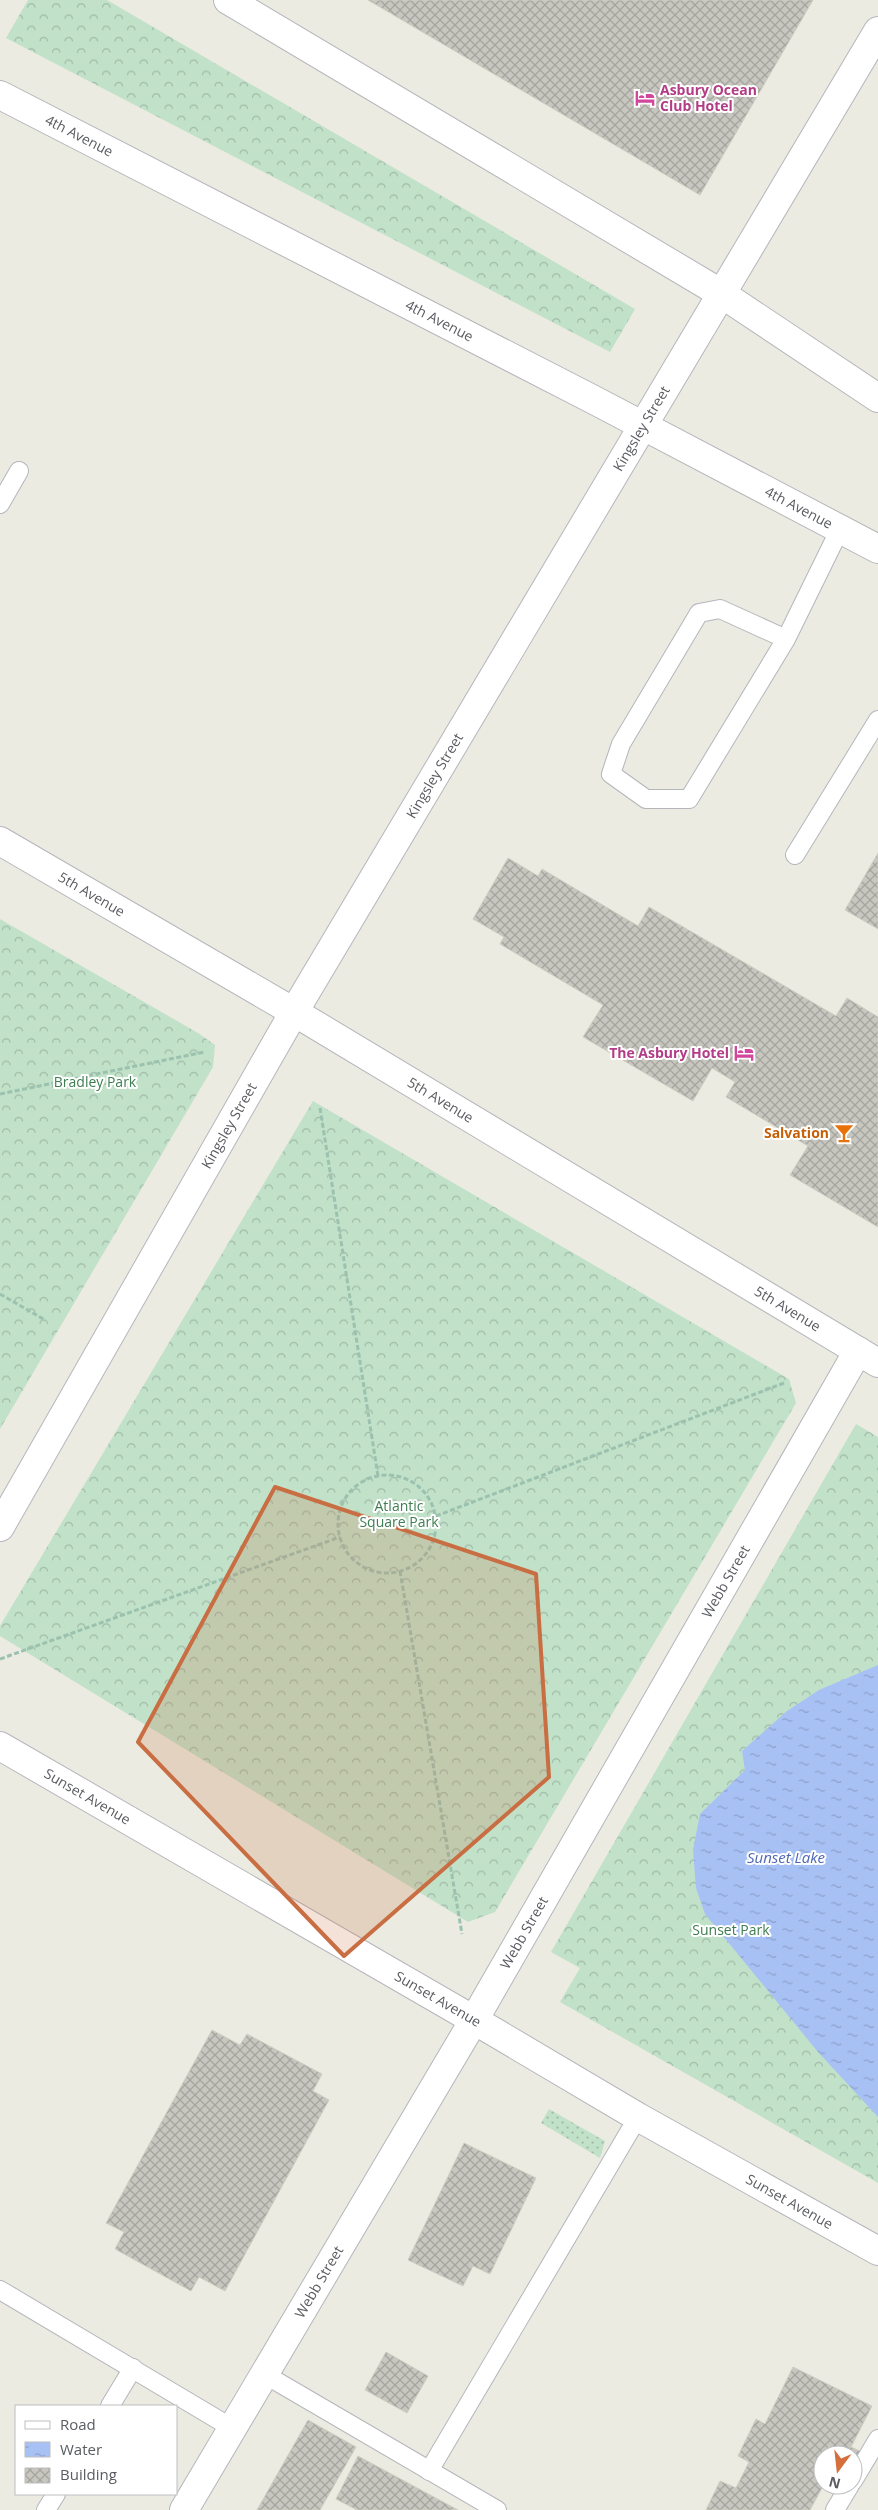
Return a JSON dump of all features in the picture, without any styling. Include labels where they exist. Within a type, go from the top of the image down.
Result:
[{"type":"street","points":[[228,0],[722,294],[878,398]]},
{"type":"street","name":"Kingsley Street","points":[[0,1527],[294,1012],[878,31]]},
{"type":"street","name":"4th Avenue","points":[[0,95],[643,425],[878,548]]},
{"type":"street","name":"5th Avenue","points":[[0,841],[294,1012],[868,1357]]},
{"type":"street","name":"Webb Street","points":[[184,2510],[868,1357]]},
{"type":"street","name":"Sunset Avenue","points":[[0,1746],[638,2117],[878,2251]]},
{"type":"lane","points":[[0,504],[19,471]]},
{"type":"lane","points":[[786,639],[720,609],[699,613],[621,744],[611,774],[646,799],[689,799],[786,639],[840,528]]},
{"type":"lane","points":[[795,855],[878,720]]},
{"type":"lane","points":[[429,2471],[638,2117]]},
{"type":"lane","points":[[0,2290],[232,2428]]},
{"type":"lane","points":[[111,2405],[133,2368]]},
{"type":"lane","points":[[264,2374],[498,2510]]},
{"type":"lane","points":[[863,2464],[878,2439]]},
{"type":"lane","points":[[46,2510],[55,2495]]},
{"type":"lane","points":[[836,2510],[844,2495]]},
{"type":"path","points":[[0,1094],[204,1052]]},
{"type":"path","points":[[320,1108],[378,1476]]},
{"type":"path","points":[[0,1294],[45,1320]]},
{"type":"path","points":[[436,1516],[784,1383]]},
{"type":"path","points":[[378,1476],[394,1476],[408,1480],[421,1489],[431,1502],[436,1516],[436,1532],[431,1547],[421,1561],[391,1574],[374,1571],[359,1564],[347,1552],[340,1537],[338,1521],[343,1504],[357,1486],[378,1476]]},
{"type":"path","points":[[0,1659],[340,1537]]},
{"type":"path","points":[[400,1571],[462,1934]]},
{"type":"highlighted area","points":[[275,1487],[536,1574],[549,1777],[344,1956],[138,1742]]},
{"type":"green space","points":[[28,0],[107,0],[635,309],[610,352],[6,38]]},
{"type":"green space","name":"Bradley Park","points":[[0,919],[198,1033],[215,1045],[213,1067],[0,1429]]},
{"type":"green space","name":"Atlantic Square Park","points":[[313,1101],[789,1379],[796,1403],[495,1912],[468,1922],[0,1636],[0,1626]]},
{"type":"green space","name":"Sunset Park","points":[[856,1424],[878,1437],[878,2183],[560,2002],[580,1968],[551,1952]]},
{"type":"green space","points":[[549,2109],[605,2141],[600,2158],[541,2123]]},
{"type":"water","name":"Sunset Lake","points":[[878,1665],[878,2117],[818,2052],[705,1914],[696,1888],[693,1850],[700,1814],[745,1770],[742,1751],[787,1711],[819,1690]]},
{"type":"building","name":"Asbury Ocean Club Hotel","points":[[368,0],[813,0],[700,195]]},
{"type":"building","points":[[878,853],[878,929],[845,910]]},
{"type":"building","name":"The Asbury Hotel","points":[[508,858],[538,876],[542,869],[638,926],[649,907],[836,1016],[847,998],[878,1017],[878,1227],[790,1175],[808,1146],[726,1097],[735,1082],[712,1068],[693,1101],[583,1037],[603,1005],[500,944],[504,937],[473,919]]},
{"type":"building","points":[[212,2030],[240,2045],[247,2034],[322,2074],[313,2091],[329,2100],[225,2291],[199,2277],[191,2291],[115,2249],[124,2232],[106,2223]]},
{"type":"building","points":[[464,2143],[536,2178],[490,2274],[473,2266],[463,2286],[408,2260]]},
{"type":"building","points":[[386,2352],[428,2376],[407,2413],[365,2390]]},
{"type":"building","points":[[793,2367],[872,2406],[852,2445],[813,2445],[813,2495],[818,2495],[810,2510],[706,2510],[720,2481],[736,2488],[749,2462],[738,2456],[756,2419],[765,2424]]},
{"type":"building","points":[[308,2420],[356,2447],[320,2510],[257,2510]]},
{"type":"building","points":[[358,2456],[458,2510],[357,2510],[336,2499]]},
{"type":"place","name":"Asbury Ocean Club Hotel","points":[[645,98]]},
{"type":"place","name":"The Asbury Hotel","points":[[744,1053]]},
{"type":"place","name":"Salvation","points":[[844,1133]]}]
